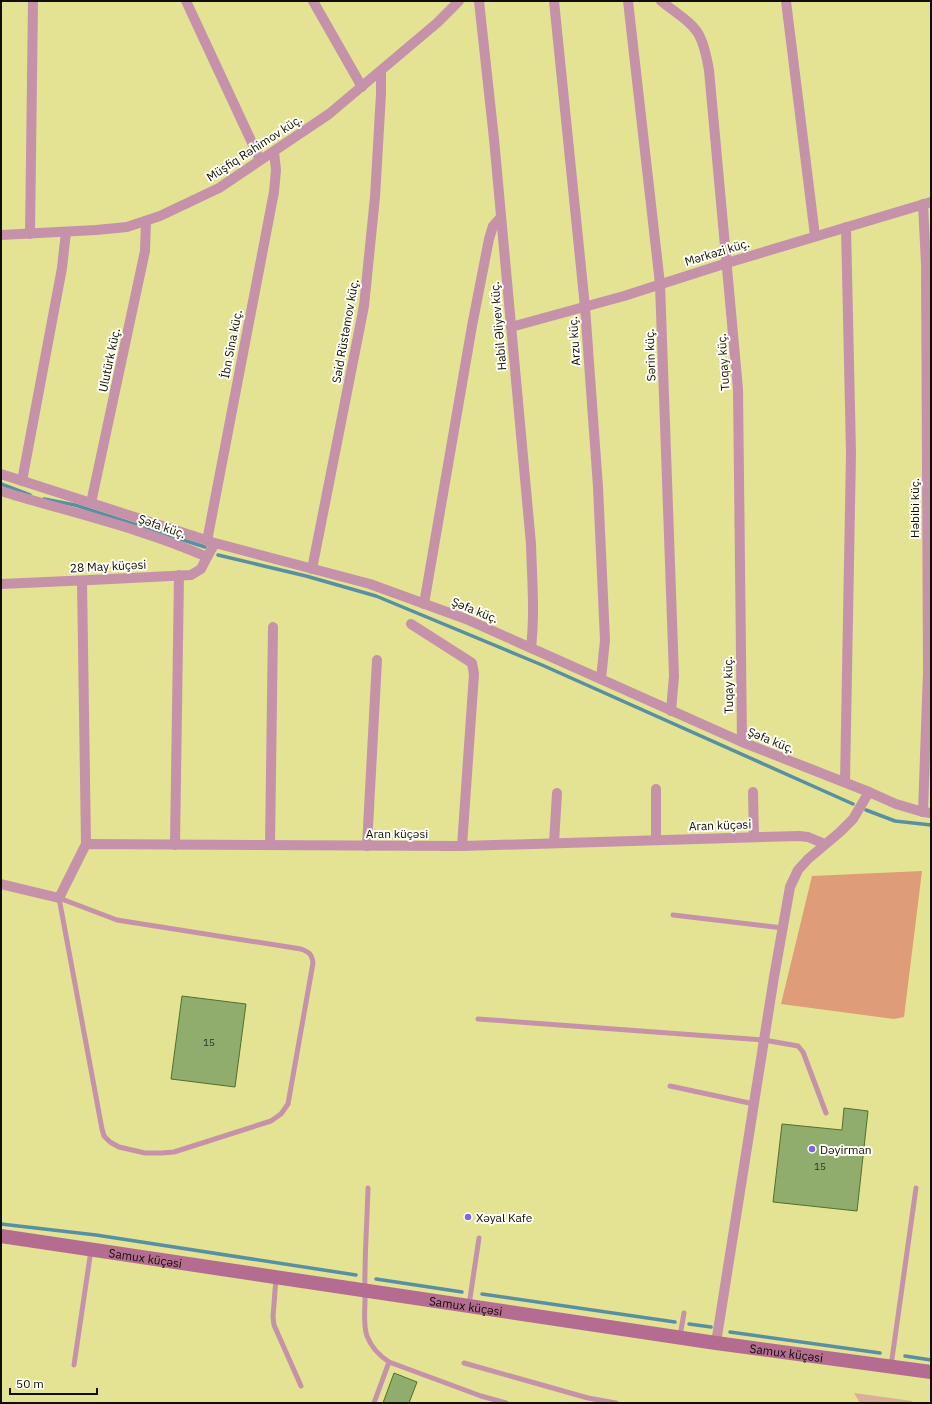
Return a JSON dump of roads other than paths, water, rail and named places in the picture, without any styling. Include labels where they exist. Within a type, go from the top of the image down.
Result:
[{"type":"main road","name":"Samux küçəsi","points":[[1,1236],[716,1343],[931,1372]]},
{"type":"street","points":[[30,234],[33,1]]},
{"type":"street","points":[[186,1],[260,160]]},
{"type":"street","points":[[312,1],[362,87]]},
{"type":"street","name":"Habil Əliyev küç.","points":[[479,1],[512,327],[531,544],[533,600],[531,648]]},
{"type":"street","name":"Arzu küç.","points":[[554,1],[585,307],[599,495],[605,640],[601,679]]},
{"type":"street","name":"Sərin küç.","points":[[628,1],[660,284],[673,669],[671,710]]},
{"type":"street","name":"Tuqay küç.","points":[[661,1],[693,26],[700,35],[705,49],[709,70],[738,389],[742,742]]},
{"type":"street","points":[[786,1],[814,236]]},
{"type":"street","name":"Müşfiq Rəhimov küç.","points":[[1,235],[96,230],[127,226],[160,216],[219,188],[329,114],[437,23],[456,2]]},
{"type":"street","name":"Səid Rüstəmov küç.","points":[[312,569],[364,306],[375,197],[381,71]]},
{"type":"street","name":"İbn Sina küç.","points":[[211,542],[274,192],[276,170],[274,152]]},
{"type":"street","name":"Mərkəzi küç.","points":[[512,327],[585,307],[727,262],[927,203]]},
{"type":"street","name":"Həbibi küç.","points":[[927,203],[927,812]]},
{"type":"street","points":[[424,604],[472,326],[489,239],[493,226],[501,218]]},
{"type":"street","name":"Ulutürk küç.","points":[[91,503],[145,251],[146,221]]},
{"type":"street","points":[[845,782],[851,453],[846,227]]},
{"type":"street","points":[[22,481],[62,268],[66,232]]},
{"type":"street","name":"Şəfa küç.","points":[[1,474],[211,542],[370,584],[466,619],[742,742],[845,782],[896,804],[927,812]]},
{"type":"street","name":"Şəfa küç.","points":[[1,491],[150,535],[189,549],[207,558]]},
{"type":"street","points":[[207,558],[211,542]]},
{"type":"street","name":"28 May küçəsi","points":[[1,584],[191,575],[201,569],[207,558]]},
{"type":"street","points":[[175,845],[179,575]]},
{"type":"street","points":[[1,884],[60,898],[86,844],[82,580]]},
{"type":"street","points":[[411,624],[472,663],[474,674],[462,846]]},
{"type":"street","points":[[270,845],[273,627]]},
{"type":"street","points":[[367,846],[377,660]]},
{"type":"street","points":[[656,789],[656,840]]},
{"type":"street","points":[[754,792],[754,837]]},
{"type":"street","points":[[716,1343],[790,887],[798,870],[808,859],[853,819],[869,792]]},
{"type":"street","points":[[554,843],[558,793]]},
{"type":"street","name":"Aran küçəsi","points":[[86,844],[462,846],[799,836],[808,837],[825,844]]},
{"type":"lane","points":[[60,898],[116,920],[301,949],[308,952],[312,956],[313,963],[288,1104],[281,1114],[271,1121],[174,1152],[145,1153],[110,1142],[104,1136],[102,1129],[60,898]]},
{"type":"lane","points":[[673,915],[783,928]]},
{"type":"lane","points":[[478,1019],[764,1040],[798,1046],[803,1052],[826,1113]]},
{"type":"lane","points":[[670,1086],[754,1104]]},
{"type":"lane","points":[[368,1188],[365,1290],[365,1326],[367,1337],[380,1356],[389,1362],[481,1396],[506,1403]]},
{"type":"lane","points":[[890,1367],[916,1188]]},
{"type":"lane","points":[[469,1306],[479,1238]]},
{"type":"lane","points":[[74,1365],[91,1249]]},
{"type":"lane","points":[[276,1277],[273,1316],[274,1325],[301,1386]]},
{"type":"lane","points":[[680,1337],[684,1313]]},
{"type":"lane","points":[[374,1403],[389,1362]]},
{"type":"lane","points":[[464,1364],[588,1398],[616,1403]]},
{"type":"waterway","points":[[1,484],[30,495]]},
{"type":"waterway","points":[[44,499],[75,505],[205,547]]},
{"type":"waterway","points":[[218,555],[306,576],[376,596],[542,665],[853,804]]},
{"type":"waterway","points":[[866,810],[895,821],[931,825]]},
{"type":"waterway","points":[[1,1224],[96,1235],[356,1275]]},
{"type":"waterway","points":[[376,1279],[462,1292]]},
{"type":"waterway","points":[[482,1294],[675,1322]]},
{"type":"waterway","points":[[689,1324],[711,1327]]},
{"type":"waterway","points":[[730,1332],[880,1353]]},
{"type":"waterway","points":[[905,1356],[931,1360]]},
{"type":"place","name":"Dəyirman","points":[[812,1149]]},
{"type":"place","name":"Xəyal Kafe","points":[[468,1217]]}]
